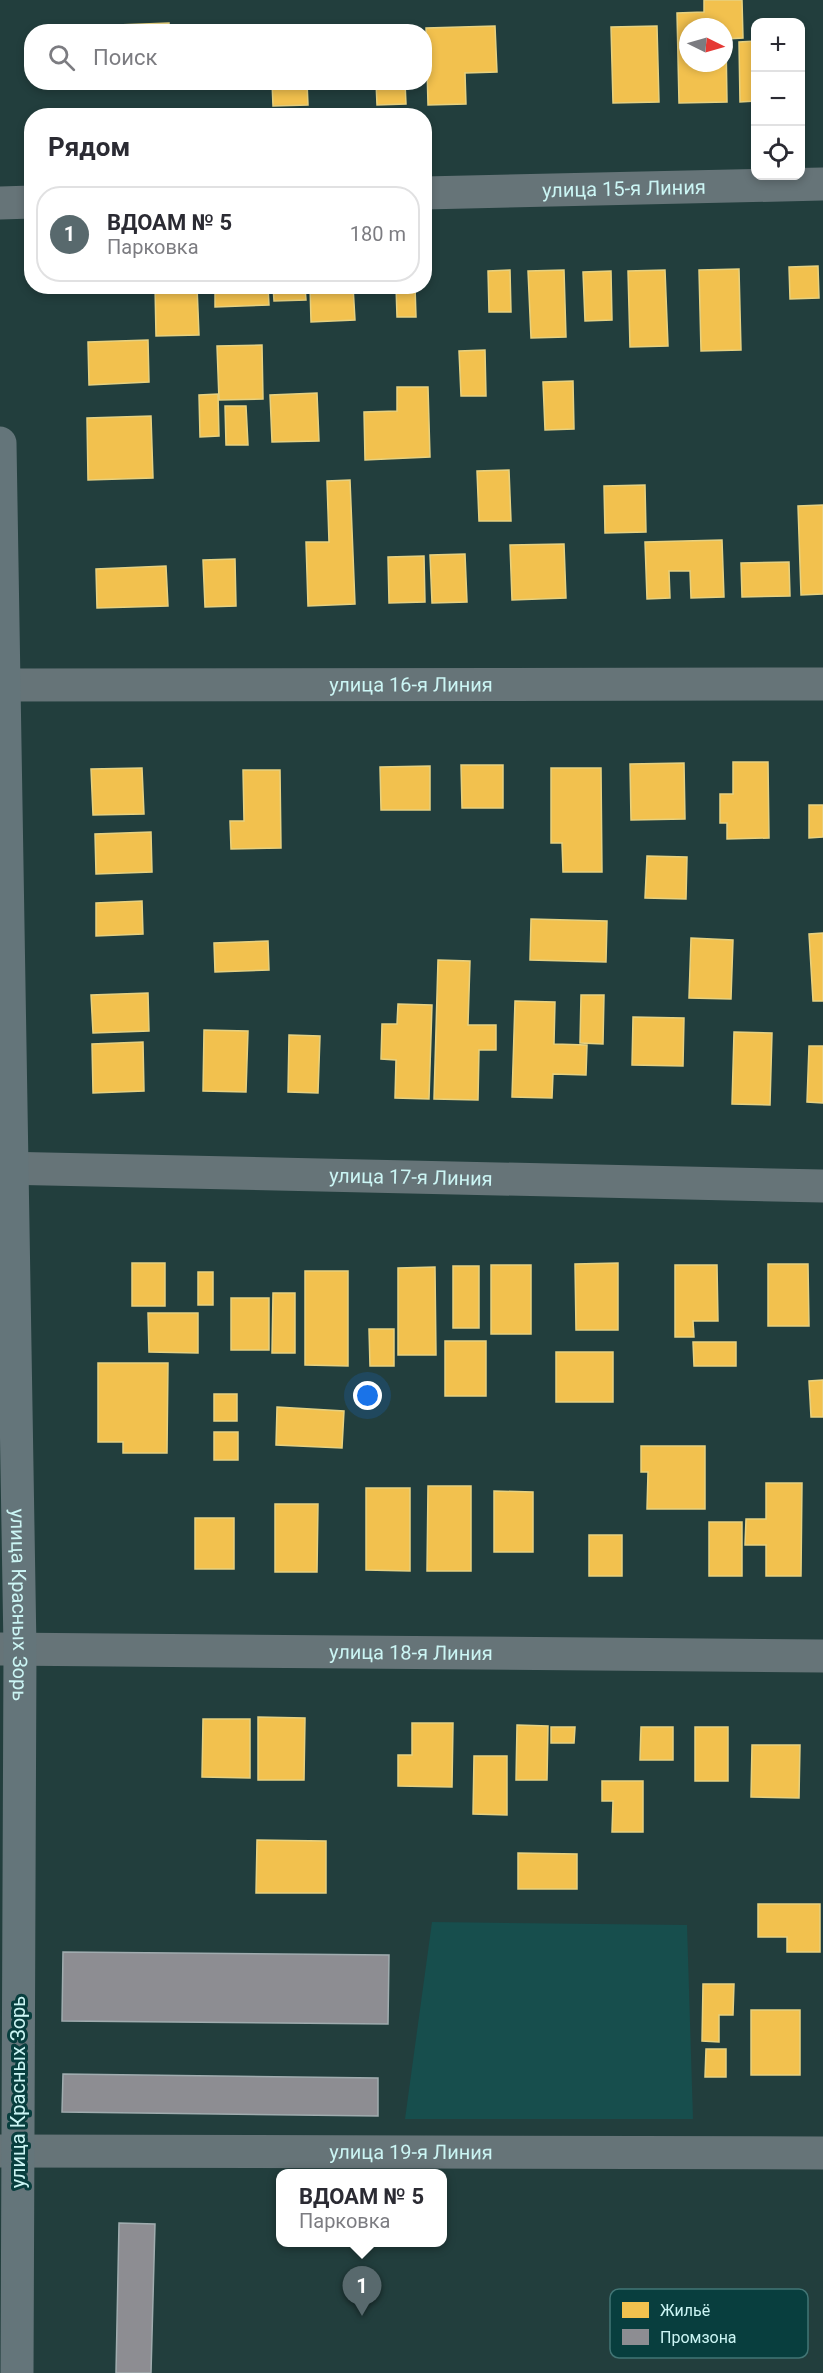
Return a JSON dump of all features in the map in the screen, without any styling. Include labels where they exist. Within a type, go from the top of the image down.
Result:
[{"type":"street","name":"улица 15-я Линия","points":[[432,193],[823,184]]},
{"type":"street","points":[[0,203],[24,202]]},
{"type":"street","name":"улица Красных Зорь","points":[[0,443],[10,1649],[9,2151],[17,2373]]},
{"type":"street","name":"улица 16-я Линия","points":[[3,685],[823,684]]},
{"type":"street","name":"улица 17-я Линия","points":[[5,1168],[823,1186]]},
{"type":"street","name":"улица 18-я Линия","points":[[10,1649],[823,1656]]},
{"type":"street","name":"улица 19-я Линия","points":[[9,2151],[823,2153]]},
{"type":"shaded area","points":[[432,1922],[687,1925],[693,2119],[405,2119]]},
{"type":"building: Жильё","points":[[704,0],[742,0],[743,38],[733,39],[733,18],[679,18],[679,72],[727,72],[727,102],[679,103],[677,13],[704,12]]},
{"type":"building: Жильё","points":[[495,26],[497,72],[465,73],[466,104],[428,105],[428,90],[432,90],[432,28]]},
{"type":"building: Жильё","points":[[657,26],[659,102],[613,103],[611,27]]},
{"type":"building: Жильё","points":[[751,41],[751,101],[740,102],[739,42]]},
{"type":"building: Жильё","points":[[272,90],[307,90],[308,105],[273,106]]},
{"type":"building: Жильё","points":[[376,90],[405,90],[406,104],[377,105]]},
{"type":"building: Жильё","points":[[818,266],[819,298],[790,299],[789,267]]},
{"type":"building: Жильё","points":[[739,269],[741,350],[701,351],[699,270]]},
{"type":"building: Жильё","points":[[510,270],[511,312],[489,312],[488,271]]},
{"type":"building: Жильё","points":[[564,270],[566,337],[531,338],[528,271]]},
{"type":"building: Жильё","points":[[665,270],[668,346],[630,347],[628,271]]},
{"type":"building: Жильё","points":[[611,271],[612,320],[585,321],[583,272]]},
{"type":"building: Жильё","points":[[155,294],[197,294],[199,335],[156,336]]},
{"type":"building: Жильё","points":[[215,294],[268,294],[269,305],[215,307]]},
{"type":"building: Жильё","points":[[274,294],[306,294],[306,300],[274,301]]},
{"type":"building: Жильё","points":[[310,294],[353,294],[355,320],[311,322]]},
{"type":"building: Жильё","points":[[396,294],[415,294],[416,317],[397,317]]},
{"type":"building: Жильё","points":[[148,340],[149,382],[89,385],[88,342]]},
{"type":"building: Жильё","points":[[262,345],[263,399],[219,400],[217,346]]},
{"type":"building: Жильё","points":[[485,350],[486,396],[461,396],[459,351]]},
{"type":"building: Жильё","points":[[573,381],[574,429],[545,430],[543,382]]},
{"type":"building: Жильё","points":[[397,387],[428,387],[430,457],[365,460],[364,412],[397,411]]},
{"type":"building: Жильё","points":[[317,393],[319,441],[272,442],[270,395]]},
{"type":"building: Жильё","points":[[218,394],[219,436],[200,437],[199,395]]},
{"type":"building: Жильё","points":[[225,406],[246,406],[248,445],[226,445]]},
{"type":"building: Жильё","points":[[151,416],[153,478],[88,480],[87,418]]},
{"type":"building: Жильё","points":[[509,470],[511,521],[479,521],[477,471]]},
{"type":"building: Жильё","points":[[350,480],[355,604],[308,606],[306,542],[329,542],[327,481]]},
{"type":"building: Жильё","points":[[645,485],[646,532],[605,533],[604,486]]},
{"type":"building: Жильё","points":[[823,505],[823,594],[801,595],[798,506]]},
{"type":"building: Жильё","points":[[722,540],[724,597],[691,598],[690,571],[669,571],[670,598],[647,599],[645,542]]},
{"type":"building: Жильё","points":[[564,544],[566,598],[512,600],[510,545]]},
{"type":"building: Жильё","points":[[465,554],[467,602],[432,603],[430,555]]},
{"type":"building: Жильё","points":[[424,556],[425,602],[389,603],[388,557]]},
{"type":"building: Жильё","points":[[235,559],[236,606],[205,607],[203,560]]},
{"type":"building: Жильё","points":[[789,562],[790,596],[742,597],[741,563]]},
{"type":"building: Жильё","points":[[166,566],[168,606],[97,608],[96,569]]},
{"type":"building: Жильё","points":[[733,762],[768,762],[769,838],[727,839],[727,823],[720,823],[720,794],[733,794]]},
{"type":"building: Жильё","points":[[684,763],[685,819],[631,820],[630,764]]},
{"type":"building: Жильё","points":[[461,765],[503,765],[503,808],[462,808]]},
{"type":"building: Жильё","points":[[430,766],[430,810],[381,810],[380,767]]},
{"type":"building: Жильё","points":[[142,768],[144,814],[93,815],[91,769]]},
{"type":"building: Жильё","points":[[551,768],[601,768],[602,872],[563,872],[562,843],[551,843]]},
{"type":"building: Жильё","points":[[243,770],[280,770],[281,848],[231,849],[230,821],[244,821]]},
{"type":"building: Жильё","points":[[809,805],[823,805],[823,837],[809,838]]},
{"type":"building: Жильё","points":[[151,832],[152,872],[96,874],[95,834]]},
{"type":"building: Жильё","points":[[647,856],[687,857],[686,899],[645,898]]},
{"type":"building: Жильё","points":[[142,901],[143,934],[96,936],[96,903]]},
{"type":"building: Жильё","points":[[531,919],[607,921],[606,962],[530,960]]},
{"type":"building: Жильё","points":[[823,933],[823,1001],[813,1001],[809,934]]},
{"type":"building: Жильё","points":[[691,938],[733,940],[731,999],[689,998]]},
{"type":"building: Жильё","points":[[268,941],[269,970],[215,972],[214,943]]},
{"type":"building: Жильё","points":[[438,960],[470,961],[468,1025],[496,1025],[496,1050],[479,1050],[478,1100],[434,1099]]},
{"type":"building: Жильё","points":[[148,993],[149,1031],[93,1033],[91,995]]},
{"type":"building: Жильё","points":[[581,995],[604,995],[603,1044],[580,1043]]},
{"type":"building: Жильё","points":[[515,1001],[555,1002],[554,1044],[587,1045],[586,1075],[553,1074],[552,1098],[512,1097]]},
{"type":"building: Жильё","points":[[398,1004],[432,1005],[429,1099],[395,1098],[396,1060],[381,1059],[382,1024],[397,1024]]},
{"type":"building: Жильё","points":[[633,1017],[684,1018],[683,1066],[632,1065]]},
{"type":"building: Жильё","points":[[204,1030],[248,1031],[246,1092],[203,1091]]},
{"type":"building: Жильё","points":[[734,1032],[772,1033],[770,1105],[732,1104]]},
{"type":"building: Жильё","points":[[289,1035],[320,1036],[318,1093],[288,1092]]},
{"type":"building: Жильё","points":[[143,1042],[144,1091],[93,1093],[92,1044]]},
{"type":"building: Жильё","points":[[809,1046],[823,1046],[823,1103],[807,1102]]},
{"type":"building: Жильё","points":[[132,1263],[165,1263],[165,1306],[132,1306]]},
{"type":"building: Жильё","points":[[618,1263],[618,1330],[576,1330],[575,1264]]},
{"type":"building: Жильё","points":[[768,1264],[808,1264],[809,1326],[768,1326]]},
{"type":"building: Жильё","points":[[491,1265],[531,1265],[531,1334],[491,1334]]},
{"type":"building: Жильё","points":[[675,1265],[717,1265],[718,1321],[693,1321],[694,1337],[675,1337]]},
{"type":"building: Жильё","points":[[453,1266],[479,1266],[479,1328],[453,1328]]},
{"type":"building: Жильё","points":[[435,1267],[436,1355],[398,1355],[398,1268]]},
{"type":"building: Жильё","points":[[305,1271],[348,1271],[348,1366],[305,1365]]},
{"type":"building: Жильё","points":[[198,1272],[213,1272],[213,1305],[198,1305]]},
{"type":"building: Жильё","points":[[273,1293],[295,1293],[295,1353],[272,1353]]},
{"type":"building: Жильё","points":[[231,1298],[269,1298],[269,1350],[231,1350]]},
{"type":"building: Жильё","points":[[148,1313],[198,1313],[198,1353],[149,1352]]},
{"type":"building: Жильё","points":[[369,1329],[394,1329],[394,1366],[370,1366]]},
{"type":"building: Жильё","points":[[445,1341],[486,1341],[486,1396],[445,1396]]},
{"type":"building: Жильё","points":[[693,1342],[736,1342],[736,1366],[694,1366]]},
{"type":"building: Жильё","points":[[556,1352],[613,1352],[613,1402],[556,1402]]},
{"type":"building: Жильё","points":[[98,1363],[168,1363],[167,1453],[123,1453],[123,1442],[98,1442]]},
{"type":"building: Жильё","points":[[823,1380],[823,1417],[811,1417],[809,1381]]},
{"type":"building: Жильё","points":[[214,1394],[237,1394],[237,1421],[214,1421]]},
{"type":"building: Жильё","points":[[277,1407],[344,1411],[342,1448],[276,1445]]},
{"type":"building: Жильё","points":[[214,1432],[238,1432],[238,1460],[214,1460]]},
{"type":"building: Жильё","points":[[641,1446],[705,1446],[705,1509],[647,1509],[648,1472],[641,1472]]},
{"type":"building: Жильё","points":[[766,1483],[802,1483],[801,1576],[766,1576],[766,1545],[745,1545],[746,1519],[766,1519]]},
{"type":"building: Жильё","points":[[428,1486],[471,1486],[471,1571],[427,1571]]},
{"type":"building: Жильё","points":[[366,1488],[410,1488],[410,1571],[366,1570]]},
{"type":"building: Жильё","points":[[494,1491],[533,1492],[533,1552],[494,1552]]},
{"type":"building: Жильё","points":[[275,1504],[318,1504],[317,1572],[275,1572]]},
{"type":"building: Жильё","points":[[195,1518],[234,1518],[234,1569],[195,1569]]},
{"type":"building: Жильё","points":[[709,1522],[742,1522],[742,1576],[709,1576]]},
{"type":"building: Жильё","points":[[589,1535],[622,1535],[622,1576],[589,1576]]},
{"type":"building: Жильё","points":[[258,1717],[305,1718],[304,1780],[258,1780]]},
{"type":"building: Жильё","points":[[203,1719],[250,1719],[250,1778],[202,1777]]},
{"type":"building: Жильё","points":[[412,1723],[453,1723],[452,1787],[398,1786],[398,1755],[412,1755]]},
{"type":"building: Жильё","points":[[517,1725],[548,1726],[547,1780],[516,1780]]},
{"type":"building: Жильё","points":[[551,1727],[575,1727],[574,1743],[551,1743]]},
{"type":"building: Жильё","points":[[641,1727],[673,1727],[673,1760],[640,1760]]},
{"type":"building: Жильё","points":[[695,1727],[728,1727],[728,1781],[695,1781]]},
{"type":"building: Жильё","points":[[752,1745],[800,1745],[799,1798],[751,1797]]},
{"type":"building: Жильё","points":[[474,1756],[507,1756],[507,1815],[473,1814]]},
{"type":"building: Жильё","points":[[602,1781],[643,1781],[643,1832],[612,1832],[613,1801],[602,1801]]},
{"type":"building: Жильё","points":[[257,1840],[326,1841],[326,1893],[256,1893]]},
{"type":"building: Жильё","points":[[518,1853],[577,1854],[577,1889],[518,1889]]},
{"type":"building: Жильё","points":[[758,1904],[820,1904],[820,1952],[787,1952],[787,1937],[758,1937]]},
{"type":"building: Жильё","points":[[703,1984],[734,1984],[733,2015],[719,2015],[719,2042],[702,2041]]},
{"type":"building: Жильё","points":[[751,2010],[800,2010],[800,2075],[751,2075]]},
{"type":"building: Жильё","points":[[706,2049],[726,2049],[726,2077],[705,2077]]},
{"type":"building: Промзона","points":[[63,1952],[389,1955],[388,2024],[62,2021]]},
{"type":"building: Промзона","points":[[63,2074],[378,2078],[378,2116],[62,2112]]},
{"type":"building: Промзона","points":[[119,2223],[155,2224],[151,2373],[116,2373]]},
{"type":"place","name":"ВДОАМ № 5","points":[[362,2316]]}]
